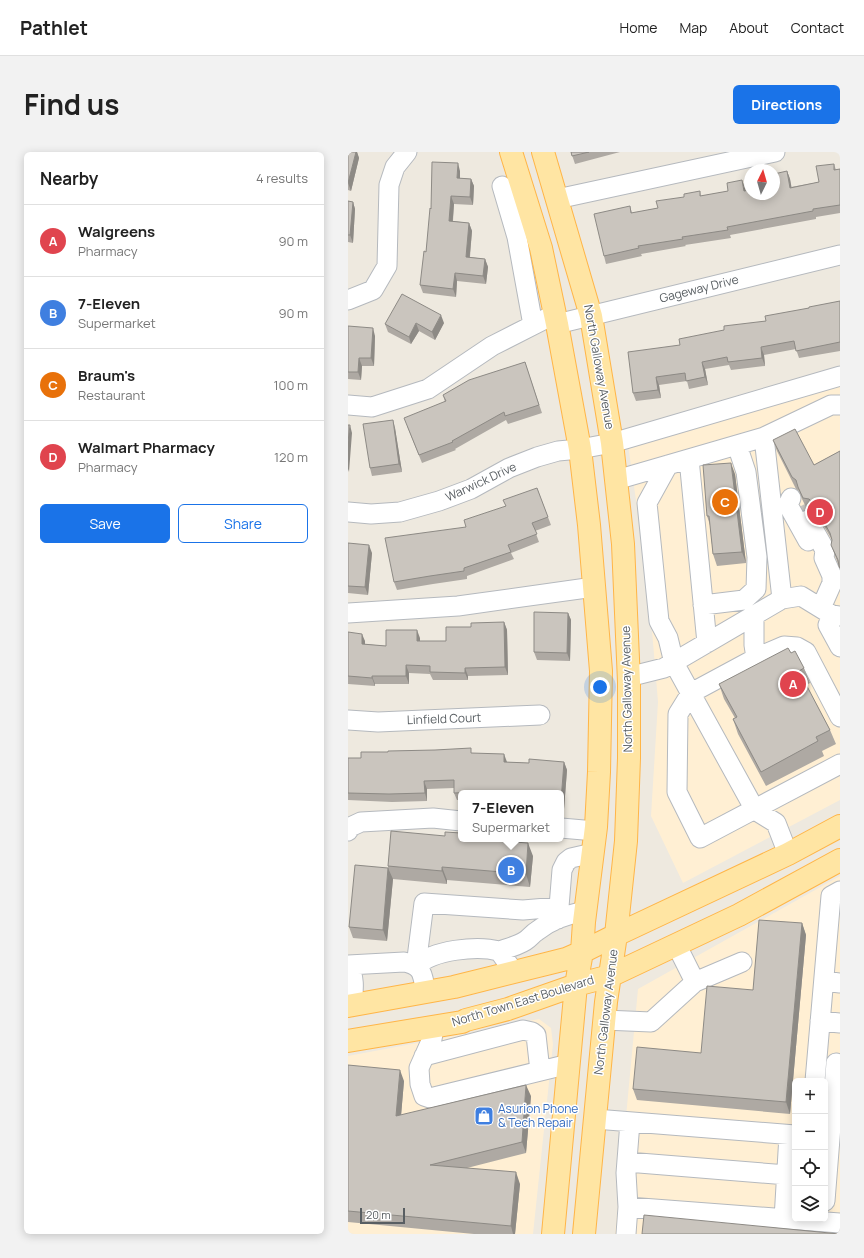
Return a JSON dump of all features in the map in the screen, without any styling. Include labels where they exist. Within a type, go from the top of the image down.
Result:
[{"type":"main road","points":[[512,152],[541,248],[556,319],[580,449],[589,525],[601,678],[599,772],[595,831],[582,952],[576,985],[553,1234]]},
{"type":"main road","name":"North Galloway Avenue","points":[[543,152],[591,316],[612,443],[623,544],[628,677],[629,758],[626,841],[616,935],[604,1020],[584,1234]]},
{"type":"main road","points":[[601,678],[628,677]]},
{"type":"main road","points":[[353,1040],[350,1006],[454,987],[566,959],[798,849],[840,826]]},
{"type":"main road","points":[[798,849],[821,870]]},
{"type":"main road","name":"North Town East Boulevard","points":[[353,1040],[462,1022],[508,1009],[576,985],[610,976],[739,915],[840,860]]},
{"type":"street","points":[[348,300],[373,290],[387,266],[389,185],[395,167],[407,152]]},
{"type":"street","points":[[557,199],[776,152]]},
{"type":"street","points":[[502,186],[518,237],[533,325]]},
{"type":"street","name":"Gageway Drive","points":[[348,405],[372,407],[428,389],[492,346],[533,325],[556,319],[591,316],[840,255]]},
{"type":"street","name":"Warwick Drive","points":[[348,512],[371,514],[400,512],[439,501],[470,489],[509,468],[537,457],[558,451],[580,449],[612,443],[840,376]]},
{"type":"street","points":[[616,480],[764,437],[830,405],[840,405]]},
{"type":"street","points":[[764,437],[782,599]]},
{"type":"street","points":[[703,605],[744,600],[756,589],[757,557],[746,472],[737,445]]},
{"type":"street","points":[[689,459],[707,643]]},
{"type":"street","points":[[668,465],[647,503],[659,621],[668,638],[674,663],[755,810],[776,823],[798,849]]},
{"type":"street","points":[[768,472],[784,484],[825,550],[824,558],[832,576],[831,613],[828,625],[840,647]]},
{"type":"street","points":[[800,508],[788,505],[815,553],[824,558]]},
{"type":"street","points":[[348,613],[458,606],[594,587]]},
{"type":"street","points":[[628,677],[664,668],[674,663],[782,599],[801,596],[831,613]]},
{"type":"street","points":[[754,616],[754,645],[756,658]]},
{"type":"street","points":[[840,717],[806,652],[797,647],[784,646],[756,658],[691,693],[678,714],[677,792],[700,838],[840,764]]},
{"type":"street","name":"Linfield Court","points":[[348,720],[378,722],[540,715]]},
{"type":"street","points":[[348,831],[350,827],[361,822],[433,818],[458,821]]},
{"type":"street","points":[[564,828],[595,831]]},
{"type":"street","points":[[416,966],[421,961],[429,957],[462,949],[479,948],[499,951],[527,940],[558,913],[562,870],[566,862],[571,858],[593,853]]},
{"type":"street","points":[[815,1078],[820,1021],[832,982],[834,940],[835,893],[821,870]]},
{"type":"street","points":[[416,966],[424,903],[558,913],[576,913],[586,911]]},
{"type":"street","points":[[676,944],[694,982]]},
{"type":"street","points":[[499,951],[514,972]]},
{"type":"street","points":[[350,1006],[353,983],[351,971],[348,966],[404,962],[416,966],[421,972],[426,992]]},
{"type":"street","points":[[604,1020],[651,1022],[694,982],[742,962]]},
{"type":"street","points":[[508,1009],[510,1033]]},
{"type":"street","points":[[820,1021],[840,1023]]},
{"type":"street","points":[[432,1027],[432,1039],[419,1068],[420,1084],[424,1096],[430,1098],[569,1064]]},
{"type":"street","points":[[424,1056],[523,1030],[532,1032],[536,1035],[540,1072]]},
{"type":"street","points":[[817,1061],[838,1063],[826,1186]]},
{"type":"street","points":[[595,1119],[792,1135],[784,1219]]},
{"type":"street","points":[[626,1234],[628,1207],[626,1174],[630,1122]]},
{"type":"street","points":[[627,1162],[787,1175]]},
{"type":"street","points":[[628,1207],[829,1221]]},
{"type":"shaded area","points":[[840,385],[840,800],[683,883],[651,816],[658,702],[648,583],[628,445]]},
{"type":"shaded area","points":[[840,876],[840,1234],[615,1234],[638,989]]},
{"type":"shaded area","points":[[539,1019],[551,1028],[553,1044],[533,1234],[348,1234],[348,1056]]},
{"type":"building","points":[[348,152],[356,152],[348,183]]},
{"type":"building","points":[[571,152],[589,152],[572,156]]},
{"type":"building","points":[[432,162],[458,163],[457,178],[471,179],[470,197],[451,196],[449,221],[469,223],[466,257],[485,259],[483,276],[455,273],[453,289],[420,285],[424,251],[426,252],[430,208],[431,209]]},
{"type":"building","points":[[834,164],[834,170],[840,169],[840,205],[813,209],[813,211],[727,227],[728,230],[638,246],[639,248],[604,256],[594,214],[630,206],[631,213],[658,208],[656,201],[684,197],[684,194],[700,191],[700,196],[728,191],[727,183],[742,180],[744,200],[780,200],[780,173],[787,171],[790,188],[819,182],[816,166]]},
{"type":"building","points":[[348,201],[353,202],[350,235],[348,235]]},
{"type":"building","points":[[402,294],[441,315],[432,332],[416,323],[409,337],[385,324]]},
{"type":"building","points":[[840,301],[840,342],[796,351],[794,341],[761,347],[762,358],[728,362],[727,357],[702,362],[705,377],[686,381],[685,373],[656,377],[658,390],[633,393],[628,352],[680,345],[679,339],[724,330],[724,326],[766,321],[765,316]]},
{"type":"building","points":[[348,326],[373,328],[371,358],[359,358],[358,372],[348,372]]},
{"type":"building","points":[[525,362],[539,405],[505,416],[504,412],[452,441],[453,442],[419,455],[404,418],[446,401],[443,395],[469,380]]},
{"type":"building","points":[[393,420],[399,464],[370,468],[363,424]]},
{"type":"building","points":[[348,425],[350,425],[348,442]]},
{"type":"building","points":[[795,429],[814,465],[840,451],[840,568],[831,545],[832,540],[830,533],[813,503],[809,499],[803,498],[796,480],[792,477],[773,440]]},
{"type":"building","points":[[731,463],[742,552],[713,554],[709,516],[707,516],[703,465]]},
{"type":"building","points":[[537,488],[548,517],[532,523],[537,534],[508,545],[511,552],[464,568],[464,571],[394,582],[385,538],[466,527],[464,520],[506,506],[503,500]]},
{"type":"building","points":[[348,543],[369,545],[365,587],[348,586]]},
{"type":"building","points":[[534,612],[568,613],[567,653],[534,652]]},
{"type":"building","points":[[504,622],[505,667],[465,668],[465,673],[430,672],[430,666],[406,665],[406,676],[372,676],[372,678],[348,676],[348,632],[362,634],[362,644],[386,646],[386,630],[417,630],[417,641],[446,641],[446,627],[471,627],[471,623]]},
{"type":"building","points":[[788,648],[791,653],[795,651],[804,668],[799,671],[830,730],[816,737],[818,741],[761,772],[733,719],[737,717],[719,684]]},
{"type":"building","points":[[471,748],[471,753],[504,754],[504,762],[529,763],[529,759],[564,762],[562,790],[458,790],[458,793],[454,793],[454,780],[424,781],[425,793],[348,793],[348,758],[361,758],[361,752]]},
{"type":"building","points":[[391,831],[445,836],[445,832],[458,833],[458,842],[528,843],[526,874],[442,867],[442,871],[388,866]]},
{"type":"building","points":[[355,865],[388,868],[383,930],[349,927]]},
{"type":"building","points":[[759,920],[802,923],[786,1102],[633,1089],[637,1047],[701,1053],[707,986],[753,990]]},
{"type":"building","points":[[348,1065],[400,1070],[396,1116],[526,1085],[522,1142],[430,1165],[516,1172],[511,1226],[348,1211]]},
{"type":"building","points":[[644,1215],[840,1234],[642,1234]]},
{"type":"tunnel","points":[[801,506],[808,520]]},
{"type":"place","name":"Braum's","points":[[725,502]]},
{"type":"place","name":"Walmart Pharmacy","points":[[820,512]]},
{"type":"place","name":"Walgreens","points":[[793,684]]},
{"type":"place","name":"7-Eleven","points":[[511,870]]},
{"type":"place","name":"Asurion Phone & Tech Repair","points":[[484,1116]]}]
